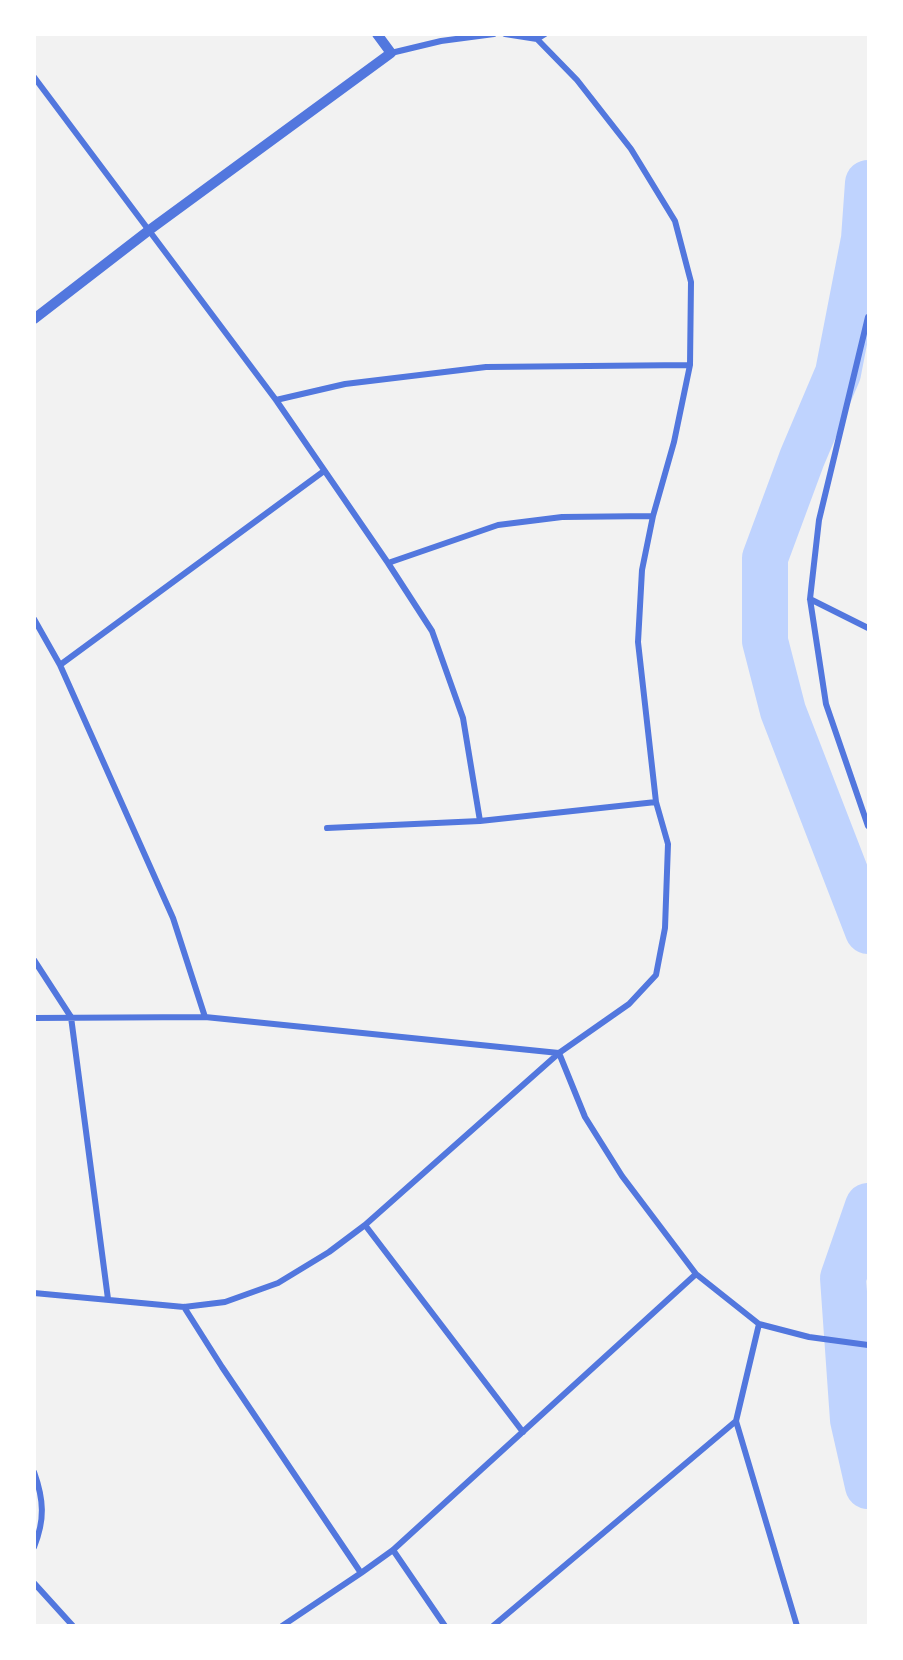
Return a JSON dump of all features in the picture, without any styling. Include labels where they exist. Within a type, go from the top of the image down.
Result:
[{"type":"street","points":[[377,34],[391,53]]},
{"type":"street","points":[[34,319],[148,231],[391,53],[441,41],[494,34]]},
{"type":"street","points":[[34,1293],[184,1307],[225,1302],[278,1283],[329,1252],[365,1225],[559,1053],[629,1004],[656,975],[665,928],[668,844],[656,802],[638,642],[642,570],[653,516],[674,442],[690,365],[691,282],[675,221],[631,149],[577,80],[537,39],[505,34]]},
{"type":"street","points":[[537,39],[545,34]]},
{"type":"street","points":[[34,77],[276,400],[432,631],[464,718],[480,821]]},
{"type":"street","points":[[868,317],[819,520],[810,599],[826,704],[868,826]]},
{"type":"street","points":[[276,400],[345,384],[486,367],[690,365]]},
{"type":"street","points":[[60,665],[324,471]]},
{"type":"street","points":[[388,563],[498,525],[561,517],[653,516]]},
{"type":"street","points":[[810,599],[868,628]]},
{"type":"street","points":[[34,619],[60,665],[173,918],[205,1017]]},
{"type":"street","points":[[327,828],[480,821],[656,802]]},
{"type":"street","points":[[34,960],[71,1017],[108,1299]]},
{"type":"street","points":[[34,1018],[205,1017],[559,1053]]},
{"type":"street","points":[[559,1053],[585,1116],[622,1176],[696,1274],[759,1324],[809,1337],[868,1345]]},
{"type":"street","points":[[365,1225],[523,1432]]},
{"type":"street","points":[[282,1626],[393,1550],[696,1274]]},
{"type":"street","points":[[184,1307],[361,1573]]},
{"type":"street","points":[[759,1324],[736,1421],[797,1626]]},
{"type":"street","points":[[493,1626],[736,1421]]},
{"type":"street","points":[[34,1472],[44,1503],[39,1534],[34,1547]]},
{"type":"street","points":[[393,1550],[445,1626]]},
{"type":"street","points":[[34,1583],[73,1626]]},
{"type":"waterway","points":[[868,183],[864,239],[838,373],[802,458],[765,558],[765,641],[783,711],[868,931]]},
{"type":"waterway","points":[[868,1206],[843,1278],[853,1420],[868,1486]]}]
